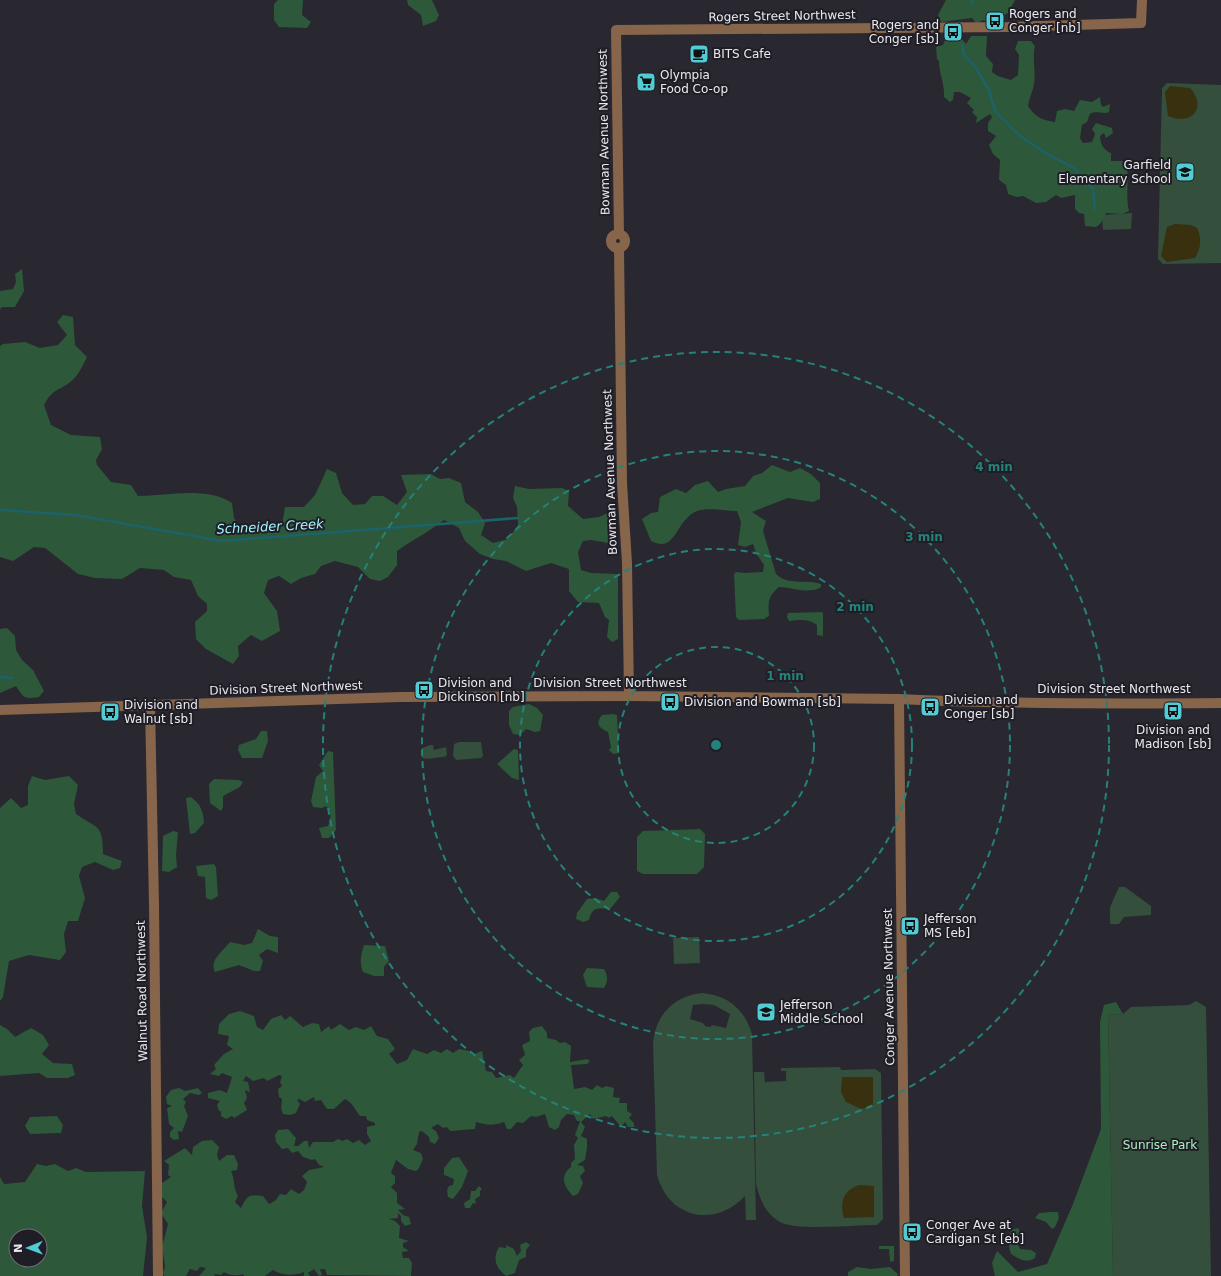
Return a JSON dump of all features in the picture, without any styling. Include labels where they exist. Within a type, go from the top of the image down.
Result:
[{"type":"street","name":"Rogers Street Northwest","points":[[616,30],[1008,27],[1141,23],[1142,0]]},
{"type":"street","name":"Bowman Avenue Northwest","points":[[616,30],[619,234],[613,236],[611,242],[614,247],[619,248],[622,483],[627,570],[629,696]]},
{"type":"street","name":"Division Street Northwest","points":[[0,710],[400,697],[629,696],[1111,703],[1221,703]]},
{"type":"street","name":"Conger Avenue Northwest","points":[[899,699],[905,1276]]},
{"type":"street","name":"Walnut Road Northwest","points":[[150,705],[154,904],[158,1276]]},
{"type":"green space","points":[[278,0],[303,0],[302,15],[311,22],[307,28],[279,27],[274,20],[274,4]]},
{"type":"green space","points":[[407,0],[432,0],[439,15],[436,21],[423,26],[421,15],[408,5]]},
{"type":"green space","points":[[946,0],[1015,0],[1008,13],[1000,17],[997,24],[991,27],[984,20],[976,23],[972,18],[941,22],[938,15]]},
{"type":"green space","points":[[971,36],[987,36],[986,56],[993,64],[992,72],[998,76],[1011,80],[1018,75],[1019,55],[1015,49],[1018,41],[1031,41],[1035,46],[1034,79],[1028,106],[1033,113],[1039,117],[1055,122],[1057,111],[1065,109],[1074,111],[1080,100],[1092,102],[1100,97],[1101,105],[1103,107],[1110,104],[1109,112],[1095,112],[1090,114],[1087,122],[1082,125],[1080,138],[1083,143],[1092,142],[1095,134],[1092,129],[1096,123],[1112,128],[1113,133],[1106,138],[1104,133],[1100,136],[1100,139],[1104,149],[1111,153],[1111,161],[1126,161],[1128,174],[1127,199],[1129,211],[1122,214],[1106,213],[1101,223],[1096,227],[1085,226],[1084,214],[1079,213],[1075,209],[1075,195],[1061,198],[1056,195],[1046,202],[1036,203],[1023,196],[1017,197],[1008,194],[1006,185],[999,180],[1000,160],[993,154],[989,145],[996,136],[988,131],[988,123],[992,117],[990,114],[976,123],[977,117],[972,112],[974,110],[967,103],[971,98],[960,92],[954,92],[953,100],[950,102],[944,97],[944,88],[939,61],[937,59],[936,47],[943,45],[946,38],[961,38],[966,44]]},
{"type":"green space","name":"Garfield Elementary School","points":[[1167,83],[1221,85],[1221,263],[1163,264],[1158,259],[1162,88]]},
{"type":"green space","points":[[1132,213],[1131,229],[1103,230],[1102,215]]},
{"type":"green space","points":[[22,269],[24,291],[15,307],[2,307],[0,309],[0,291],[13,289],[16,282],[15,274]]},
{"type":"green space","points":[[63,315],[73,317],[75,345],[87,357],[75,378],[53,393],[44,405],[51,425],[71,435],[100,437],[102,449],[96,460],[97,465],[111,482],[131,485],[138,496],[198,493],[222,498],[232,503],[234,518],[240,528],[282,525],[285,507],[304,507],[315,495],[327,469],[336,473],[342,493],[353,505],[365,504],[372,496],[383,496],[397,505],[407,492],[401,475],[431,474],[440,479],[449,478],[461,483],[465,502],[478,512],[485,523],[481,535],[493,543],[508,539],[518,525],[517,507],[513,498],[515,486],[529,489],[562,488],[569,491],[568,506],[583,519],[599,517],[612,511],[617,524],[614,544],[591,540],[583,541],[578,552],[581,570],[591,573],[618,574],[618,639],[612,642],[607,637],[609,620],[605,617],[599,603],[578,602],[569,591],[569,569],[551,563],[526,571],[506,561],[493,559],[480,554],[465,541],[459,528],[444,520],[397,551],[397,565],[388,577],[380,581],[370,579],[358,567],[335,561],[321,566],[315,574],[301,578],[291,584],[279,576],[268,580],[264,593],[277,611],[280,631],[262,641],[251,635],[238,646],[239,656],[233,664],[206,649],[196,639],[195,622],[207,611],[207,604],[198,596],[191,580],[174,577],[164,570],[140,568],[122,579],[95,578],[78,574],[45,548],[34,547],[13,561],[0,557],[0,346],[3,344],[25,342],[40,348],[58,345],[67,335],[57,322]]},
{"type":"green space","points":[[772,465],[790,472],[800,468],[811,474],[820,483],[820,499],[813,502],[788,498],[752,512],[766,521],[763,531],[776,574],[786,580],[821,584],[821,587],[806,591],[779,587],[771,596],[769,616],[764,619],[739,620],[736,617],[734,574],[736,572],[763,572],[764,565],[756,553],[753,544],[745,547],[738,545],[741,522],[737,511],[712,509],[697,511],[689,516],[671,540],[666,543],[659,544],[651,541],[642,519],[651,513],[658,512],[660,497],[676,489],[686,493],[695,485],[708,481],[718,492],[745,486],[753,476],[762,473]]},
{"type":"green space","points":[[822,612],[823,636],[817,635],[817,625],[814,623],[803,620],[789,621],[787,617],[788,613]]},
{"type":"green space","points":[[7,628],[15,636],[16,650],[22,660],[33,670],[44,691],[39,697],[25,697],[16,686],[0,693],[0,629]]},
{"type":"green space","points":[[529,704],[537,708],[543,715],[540,731],[535,732],[526,729],[520,735],[513,734],[509,725],[509,711],[513,707]]},
{"type":"green space","points":[[602,715],[617,715],[619,753],[613,754],[609,750],[611,747],[608,732],[602,729],[598,723]]},
{"type":"green space","points":[[261,731],[267,731],[268,741],[262,758],[242,758],[238,750],[239,745],[256,739]]},
{"type":"green space","points":[[459,742],[481,742],[483,756],[481,758],[456,760],[453,756],[454,744]]},
{"type":"green space","points":[[433,745],[434,750],[446,747],[447,755],[444,757],[428,759],[422,758],[422,748]]},
{"type":"green space","points":[[514,749],[518,750],[519,780],[512,778],[497,764]]},
{"type":"green space","points":[[328,751],[333,752],[336,830],[329,838],[322,838],[319,828],[328,826],[330,813],[326,806],[322,808],[313,807],[311,801],[316,777],[323,771],[319,765]]},
{"type":"green space","points":[[32,776],[45,780],[69,776],[78,785],[74,804],[76,814],[94,825],[100,832],[103,844],[103,854],[122,861],[120,868],[113,870],[95,862],[82,867],[79,876],[85,898],[78,921],[68,921],[64,934],[66,952],[60,960],[29,955],[9,961],[3,997],[0,1001],[0,808],[11,798],[21,808],[28,805],[28,786]]},
{"type":"green space","points":[[214,779],[239,780],[243,782],[240,787],[223,796],[223,807],[221,811],[210,803],[209,784]]},
{"type":"green space","points":[[191,797],[201,808],[204,823],[195,833],[190,834],[186,798]]},
{"type":"green space","points":[[700,829],[705,834],[704,867],[697,874],[643,874],[637,871],[637,837],[643,831]]},
{"type":"green space","points":[[173,831],[178,832],[176,855],[177,867],[169,872],[162,871],[163,836]]},
{"type":"green space","points":[[214,864],[216,867],[218,896],[211,900],[206,898],[205,877],[198,876],[196,866]]},
{"type":"green space","points":[[1119,887],[1125,887],[1151,906],[1151,915],[1124,917],[1119,924],[1110,924],[1110,907]]},
{"type":"green space","points":[[611,892],[617,892],[620,897],[611,908],[600,908],[595,910],[592,912],[589,920],[583,922],[576,919],[577,913],[587,899],[595,898],[604,901]]},
{"type":"green space","points":[[258,929],[270,936],[278,937],[278,953],[267,949],[259,955],[263,961],[260,971],[254,971],[239,965],[215,972],[215,960],[230,942],[244,945],[252,943]]},
{"type":"green space","points":[[699,937],[700,963],[674,964],[673,938]]},
{"type":"green space","points":[[364,945],[385,946],[389,961],[384,967],[384,976],[374,976],[363,972],[361,958]]},
{"type":"green space","points":[[587,968],[604,969],[607,978],[604,988],[587,987],[583,975]]},
{"type":"green space","points":[[702,993],[711,994],[734,1005],[745,1018],[752,1034],[756,1220],[746,1220],[745,1196],[733,1206],[720,1212],[707,1215],[694,1214],[682,1209],[672,1201],[663,1190],[657,1175],[653,1044],[654,1034],[657,1025],[667,1009],[682,998]],"holes":[[[693,1005],[714,1005],[730,1014],[726,1028],[712,1025],[710,1027],[705,1026],[703,1023],[690,1019]]]},
{"type":"green space","name":"Sunrise Park","points":[[1196,1001],[1206,1007],[1211,1276],[1113,1276],[1108,1015],[1123,1014],[1131,1007],[1189,1005]]},
{"type":"green space","points":[[1116,1002],[1123,1014],[1108,1015],[1113,1276],[995,1276],[992,1263],[997,1251],[1018,1272],[1047,1264],[1073,1204],[1101,1129],[1100,1022],[1104,1005]]},
{"type":"green space","points":[[240,1011],[254,1016],[257,1027],[263,1030],[271,1019],[281,1015],[285,1020],[290,1016],[303,1027],[312,1023],[319,1024],[321,1032],[329,1026],[331,1030],[340,1024],[349,1030],[356,1027],[364,1030],[371,1026],[377,1036],[388,1039],[395,1049],[389,1054],[397,1064],[407,1060],[413,1049],[427,1054],[434,1050],[441,1053],[447,1049],[453,1053],[459,1049],[469,1051],[472,1055],[482,1051],[486,1071],[492,1072],[496,1078],[510,1075],[514,1078],[523,1065],[519,1060],[525,1055],[522,1045],[530,1041],[529,1032],[533,1028],[542,1026],[547,1033],[547,1038],[556,1040],[560,1043],[565,1042],[571,1046],[570,1062],[587,1059],[590,1061],[587,1064],[571,1065],[574,1089],[585,1087],[592,1090],[597,1085],[602,1088],[606,1086],[614,1088],[613,1097],[620,1098],[619,1103],[627,1103],[627,1111],[632,1114],[629,1118],[634,1123],[634,1127],[628,1127],[625,1122],[621,1127],[612,1116],[609,1118],[606,1116],[593,1119],[590,1114],[581,1122],[585,1127],[581,1136],[587,1139],[587,1148],[585,1160],[577,1165],[583,1166],[585,1171],[580,1176],[583,1183],[578,1194],[573,1196],[565,1185],[564,1178],[567,1170],[571,1167],[571,1163],[575,1159],[574,1145],[578,1138],[575,1135],[580,1121],[577,1121],[574,1115],[567,1114],[561,1120],[559,1127],[555,1130],[549,1127],[545,1114],[536,1117],[531,1116],[523,1123],[517,1122],[511,1129],[507,1129],[504,1122],[490,1125],[476,1122],[475,1129],[450,1131],[447,1127],[443,1128],[438,1124],[431,1128],[436,1131],[439,1138],[435,1144],[430,1142],[429,1137],[422,1131],[419,1132],[417,1144],[413,1150],[421,1153],[423,1159],[419,1168],[416,1171],[408,1169],[396,1160],[391,1173],[395,1176],[395,1183],[391,1187],[397,1193],[397,1203],[405,1209],[398,1210],[403,1215],[409,1217],[411,1224],[405,1226],[401,1221],[401,1216],[398,1213],[398,1218],[389,1219],[395,1221],[400,1226],[399,1238],[409,1241],[403,1243],[403,1247],[409,1251],[402,1252],[403,1258],[409,1258],[412,1263],[411,1276],[327,1275],[325,1269],[320,1269],[322,1275],[319,1276],[314,1269],[308,1273],[310,1276],[304,1276],[304,1272],[288,1275],[273,1270],[265,1276],[244,1276],[243,1274],[234,1275],[224,1272],[221,1275],[214,1274],[215,1276],[199,1276],[206,1268],[200,1267],[197,1271],[190,1269],[186,1276],[164,1276],[163,1273],[165,1266],[162,1247],[168,1224],[161,1213],[167,1202],[160,1195],[159,1185],[171,1177],[168,1175],[169,1165],[164,1161],[185,1148],[192,1155],[193,1147],[202,1141],[212,1140],[219,1147],[217,1155],[219,1161],[227,1155],[234,1155],[238,1164],[237,1170],[231,1171],[235,1190],[238,1196],[235,1202],[241,1208],[245,1200],[251,1195],[263,1196],[269,1204],[276,1200],[280,1194],[286,1195],[291,1189],[299,1194],[304,1190],[307,1182],[302,1176],[309,1170],[324,1167],[319,1165],[315,1159],[312,1160],[303,1157],[298,1151],[292,1153],[288,1148],[282,1149],[276,1142],[275,1135],[278,1130],[288,1129],[296,1138],[294,1146],[298,1146],[304,1141],[308,1141],[309,1148],[313,1142],[333,1142],[338,1139],[343,1141],[347,1139],[353,1143],[359,1140],[365,1145],[371,1141],[367,1134],[367,1127],[375,1125],[375,1123],[367,1120],[366,1116],[360,1116],[352,1105],[345,1099],[334,1109],[327,1109],[321,1100],[315,1101],[314,1097],[305,1102],[299,1099],[297,1100],[300,1104],[296,1113],[290,1115],[283,1114],[281,1108],[282,1099],[279,1097],[278,1089],[282,1086],[280,1082],[282,1076],[279,1075],[267,1081],[264,1078],[253,1081],[246,1076],[243,1081],[248,1082],[250,1092],[245,1090],[247,1098],[244,1103],[247,1110],[234,1118],[232,1116],[226,1119],[221,1116],[221,1111],[219,1111],[217,1105],[220,1101],[208,1098],[208,1093],[220,1090],[227,1093],[232,1077],[222,1073],[219,1076],[210,1074],[216,1069],[214,1065],[224,1054],[233,1049],[227,1045],[229,1036],[218,1034],[219,1024],[229,1014]]},
{"type":"green space","points":[[0,1025],[7,1029],[15,1037],[31,1028],[43,1035],[49,1045],[42,1054],[53,1063],[72,1064],[75,1075],[68,1078],[47,1078],[39,1073],[0,1076]]},
{"type":"green space","points":[[840,1067],[841,1070],[875,1069],[881,1073],[883,1219],[877,1225],[812,1227],[788,1225],[780,1222],[770,1215],[759,1195],[756,1184],[754,1072],[764,1072],[765,1082],[786,1081],[786,1071],[781,1071],[781,1068]]},
{"type":"green space","points":[[179,1088],[185,1091],[198,1088],[202,1093],[199,1095],[190,1093],[183,1099],[186,1102],[184,1106],[188,1116],[182,1132],[178,1131],[179,1139],[174,1140],[170,1137],[170,1132],[174,1128],[169,1124],[167,1108],[172,1106],[167,1104],[166,1097],[171,1090]]},
{"type":"green space","points":[[57,1116],[63,1125],[61,1133],[30,1134],[25,1126],[30,1117]]},
{"type":"green space","points":[[459,1157],[468,1171],[462,1187],[453,1199],[448,1197],[447,1190],[449,1186],[453,1185],[454,1179],[444,1175],[444,1168],[452,1158]]},
{"type":"green space","points":[[37,1164],[46,1166],[55,1164],[68,1171],[76,1168],[86,1172],[145,1171],[142,1206],[147,1237],[143,1276],[0,1276],[0,1177],[4,1184],[25,1182]]},
{"type":"green space","points":[[479,1186],[482,1189],[480,1191],[480,1196],[475,1199],[476,1204],[473,1203],[470,1208],[465,1208],[464,1203],[470,1199],[471,1191],[475,1191]]},
{"type":"green space","points":[[1058,1212],[1059,1218],[1055,1227],[1052,1229],[1046,1222],[1035,1218],[1039,1213]]},
{"type":"green space","points":[[1018,1228],[1021,1233],[1018,1244],[1020,1249],[1031,1250],[1036,1253],[1035,1258],[1032,1260],[1026,1261],[1011,1254],[1009,1242],[1011,1230]]},
{"type":"green space","points":[[526,1242],[530,1245],[526,1250],[526,1257],[519,1260],[515,1273],[506,1276],[496,1263],[496,1255],[499,1247],[506,1248],[506,1245],[514,1249],[517,1256],[521,1251],[520,1245]]},
{"type":"green space","points":[[879,1246],[894,1246],[894,1261],[890,1262],[889,1249],[879,1249]]},
{"type":"green space","points":[[857,1267],[871,1269],[890,1267],[898,1274],[897,1276],[848,1276],[848,1272]]},
{"type":"sand","points":[[1170,86],[1190,88],[1195,95],[1197,108],[1190,117],[1184,119],[1168,116],[1165,92]]},
{"type":"sand","points":[[1175,224],[1191,225],[1197,228],[1200,236],[1200,243],[1199,250],[1195,258],[1167,262],[1161,256],[1167,227]]},
{"type":"sand","points":[[842,1077],[873,1077],[873,1106],[861,1109],[846,1102],[841,1092]]},
{"type":"sand","points":[[860,1185],[874,1186],[874,1217],[844,1218],[842,1207],[844,1197],[850,1190]]},
{"type":"waterway","points":[[972,4],[973,0]]},
{"type":"waterway","points":[[962,45],[964,55],[976,68],[989,90],[995,111],[1020,136],[1047,154],[1074,168],[1093,189],[1095,209]]},
{"type":"waterway","name":"Schneider Creek","points":[[0,510],[75,515],[222,541],[518,518]]},
{"type":"waterway","points":[[0,677],[13,678]]},
{"type":"place","name":"Rogers and Conger [nb]","points":[[995,21]]},
{"type":"place","name":"Rogers and Conger [sb]","points":[[953,32]]},
{"type":"place","name":"BITS Cafe","points":[[699,54]]},
{"type":"place","name":"Olympia Food Co-op","points":[[646,82]]},
{"type":"place","name":"Garfield Elementary School","points":[[1185,172]]},
{"type":"place","name":"Division and Dickinson [nb]","points":[[424,690]]},
{"type":"place","name":"Division and Bowman [sb]","points":[[670,702]]},
{"type":"place","name":"Division and Conger [sb]","points":[[930,707]]},
{"type":"place","name":"Division and Madison [sb]","points":[[1173,711]]},
{"type":"place","name":"Division and Walnut [sb]","points":[[110,712]]},
{"type":"place","name":"Jefferson MS [eb]","points":[[910,926]]},
{"type":"place","name":"Jefferson Middle School","points":[[766,1012]]},
{"type":"place","name":"Conger Ave at Cardigan St [eb]","points":[[912,1232]]}]
